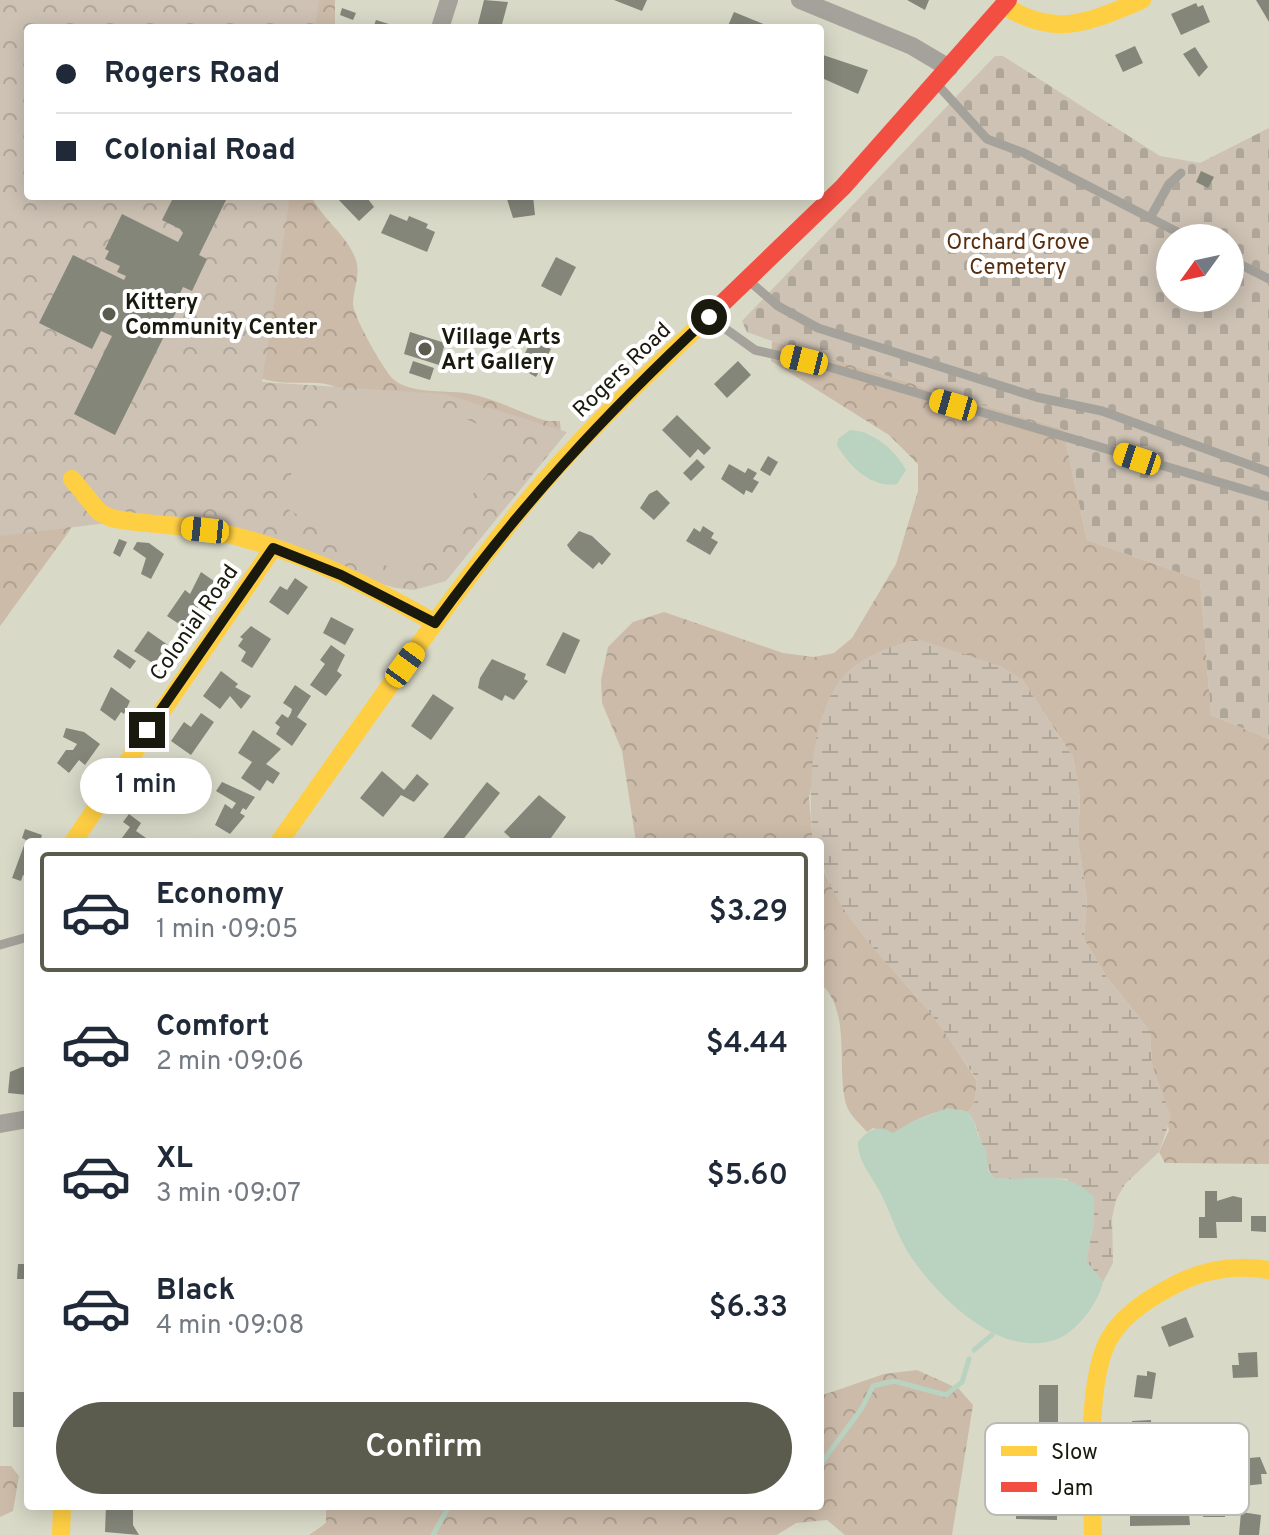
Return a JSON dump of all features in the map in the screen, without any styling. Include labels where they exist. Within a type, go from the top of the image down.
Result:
[{"type":"street","points":[[441,24],[449,0]]},
{"type":"street","points":[[800,0],[912,46],[949,68]]},
{"type":"street","name":"Rogers Road","points":[[282,838],[490,547],[572,451],[843,187],[1006,3],[1030,23],[1065,27],[1142,0]]},
{"type":"street","points":[[72,479],[99,512],[111,518],[205,530],[273,548],[341,575],[435,623]]},
{"type":"street","name":"Colonial Road","points":[[76,838],[273,548]]},
{"type":"street","points":[[0,1124],[24,1120]]},
{"type":"street","points":[[1094,1423],[1100,1357],[1109,1338],[1140,1304],[1189,1276],[1231,1266],[1253,1265],[1269,1270]]},
{"type":"street","points":[[61,1535],[62,1510]]},
{"type":"street","points":[[1093,1515],[1093,1535]]},
{"type":"lane","points":[[936,83],[987,139],[1024,153],[1162,224]]},
{"type":"lane","points":[[1150,218],[1169,184],[1181,173]]},
{"type":"lane","points":[[1244,266],[1269,279]]},
{"type":"lane","points":[[748,280],[778,306],[818,328],[1036,397],[1102,411],[1269,472]]},
{"type":"lane","points":[[709,317],[755,350],[838,369],[1269,497]]},
{"type":"lane","points":[[0,945],[24,938]]},
{"type":"green space","points":[[0,0],[319,0],[316,24],[24,24],[24,200],[289,200],[262,382],[445,394],[567,432],[446,581],[414,590],[396,588],[149,518],[0,536]]},
{"type":"green space","points":[[237,0],[335,0],[335,24],[279,24]]},
{"type":"green space","name":"Orchard Grove Cemetery","points":[[995,56],[1003,56],[1160,156],[1200,163],[1269,128],[1269,739],[1211,715],[1200,580],[1087,540],[1063,429],[747,332],[742,321]]},
{"type":"green space","points":[[287,200],[314,200],[350,247],[357,267],[354,309],[369,342],[393,379],[417,389],[475,395],[547,421],[560,421],[561,433],[328,384],[278,382],[258,377]]},
{"type":"green space","points":[[772,341],[1063,429],[1087,540],[1200,580],[1211,715],[1269,739],[1269,1164],[1165,1163],[1159,1152],[1169,1130],[1152,1064],[1150,1031],[1106,976],[1084,939],[1087,899],[1078,840],[1080,799],[1073,757],[1022,679],[826,709],[809,798],[813,838],[635,838],[622,751],[602,703],[601,680],[608,647],[633,622],[664,612],[783,653],[814,657],[834,653],[852,638],[896,564],[918,491],[918,464],[889,435],[771,361]]},
{"type":"green space","points":[[388,394],[418,397],[512,440],[414,576],[406,577],[277,503],[307,448],[333,419],[367,399]]},
{"type":"green space","points":[[0,409],[75,509],[70,530],[0,626]]},
{"type":"green space","points":[[917,639],[1001,666],[1022,679],[1073,757],[1080,799],[1078,840],[1087,899],[1084,939],[1106,976],[1150,1031],[1152,1064],[1171,1117],[1159,1152],[1125,1184],[1116,1200],[1112,1218],[1113,1263],[1103,1282],[1086,1261],[1094,1223],[1067,1179],[994,1178],[977,1128],[968,1112],[974,1104],[977,1080],[931,1014],[846,912],[824,869],[824,838],[813,838],[811,780],[822,716],[830,696],[848,671],[886,649]]},
{"type":"green space","points":[[824,870],[853,921],[935,1018],[977,1081],[974,1104],[968,1112],[939,1112],[893,1134],[873,1128],[867,1132],[847,1107],[842,1077],[840,1025],[830,995],[824,988]]},
{"type":"green space","points":[[917,1370],[959,1389],[973,1405],[952,1535],[845,1535],[827,1520],[796,1523],[777,1535],[309,1535],[326,1523],[326,1510],[824,1510],[824,1395],[884,1374]]},
{"type":"green space","points":[[0,1466],[11,1466],[19,1476],[13,1511],[0,1517]]},
{"type":"shaded area","points":[[850,430],[875,438],[896,455],[906,470],[897,484],[888,485],[870,479],[848,460],[837,445],[838,439]]},
{"type":"shaded area","points":[[948,1108],[968,1112],[971,1116],[986,1149],[988,1171],[994,1178],[1060,1179],[1072,1182],[1094,1197],[1094,1223],[1086,1261],[1103,1282],[1087,1314],[1060,1338],[1038,1343],[1017,1342],[975,1323],[956,1308],[911,1257],[863,1163],[858,1142],[870,1131],[878,1128],[893,1133],[911,1122]]},
{"type":"building","points":[[484,0],[508,2],[502,24],[478,24]]},
{"type":"building","points":[[614,0],[647,0],[642,11]]},
{"type":"building","points":[[907,0],[929,0],[925,10]]},
{"type":"building","points":[[1256,0],[1269,0],[1269,22]]},
{"type":"building","points":[[1196,3],[1198,7],[1203,5],[1210,22],[1181,35],[1171,14]]},
{"type":"building","points":[[342,8],[356,13],[353,20],[340,15]]},
{"type":"building","points":[[734,12],[763,24],[729,24]]},
{"type":"building","points":[[1135,46],[1143,63],[1123,72],[1115,55]]},
{"type":"building","points":[[1195,47],[1208,67],[1199,77],[1183,54]]},
{"type":"building","points":[[824,55],[868,70],[858,94],[824,79]]},
{"type":"building","points":[[1201,171],[1214,177],[1208,188],[1196,182]]},
{"type":"building","name":"Kittery Community Center","points":[[172,200],[226,200],[199,255],[207,259],[192,291],[183,287],[176,302],[180,304],[115,435],[74,414],[112,336],[101,331],[92,349],[39,323],[73,255],[124,280],[126,276],[117,272],[120,266],[105,259],[109,251],[105,249],[122,214],[178,242],[183,233],[162,220]]},
{"type":"building","points":[[339,200],[369,200],[374,207],[359,221]]},
{"type":"building","points":[[507,200],[533,200],[535,215],[513,218]]},
{"type":"building","points":[[390,214],[407,221],[409,216],[428,224],[426,228],[435,232],[427,252],[381,233]]},
{"type":"building","points":[[556,257],[576,267],[561,296],[541,286]]},
{"type":"building","name":"Village Arts Art Gallery","points":[[410,332],[445,343],[439,365],[404,354]]},
{"type":"building","points":[[532,339],[551,349],[536,377],[518,367]]},
{"type":"building","points":[[413,361],[434,368],[430,380],[409,373]]},
{"type":"building","points":[[738,361],[751,375],[727,398],[714,384]]},
{"type":"building","points":[[677,415],[711,448],[704,455],[698,449],[690,458],[662,430]]},
{"type":"building","points":[[768,456],[778,462],[770,476],[760,470]]},
{"type":"building","points":[[697,459],[705,467],[691,481],[683,473]]},
{"type":"building","points":[[729,464],[745,473],[748,468],[757,473],[753,479],[759,482],[752,493],[746,490],[744,495],[721,479]]},
{"type":"building","points":[[657,490],[670,503],[654,520],[640,508],[649,494]]},
{"type":"building","points":[[703,526],[714,533],[711,538],[718,542],[710,555],[686,541],[694,528],[700,532]]},
{"type":"building","points":[[579,531],[592,536],[611,554],[602,565],[599,562],[593,569],[571,551],[567,545]]},
{"type":"building","points":[[119,539],[127,542],[120,557],[113,553]]},
{"type":"building","points":[[137,542],[149,543],[164,554],[151,579],[141,574],[146,558],[133,549]]},
{"type":"building","points":[[201,572],[214,581],[189,622],[187,620],[182,626],[167,616],[185,590],[190,594]]},
{"type":"building","points":[[295,578],[308,587],[288,615],[269,602],[280,586],[287,590]]},
{"type":"building","points":[[331,617],[354,629],[345,645],[323,633]]},
{"type":"building","points":[[251,626],[271,639],[252,668],[241,661],[246,652],[238,646],[243,639],[240,637]]},
{"type":"building","points":[[148,631],[168,645],[154,664],[134,651]]},
{"type":"building","points":[[563,632],[580,640],[565,674],[546,665]]},
{"type":"building","points":[[331,645],[345,655],[337,671],[342,675],[326,696],[310,685],[325,664],[320,660]]},
{"type":"building","points":[[118,649],[136,661],[130,669],[113,657]]},
{"type":"building","points":[[492,659],[526,674],[524,679],[528,681],[514,700],[505,695],[502,701],[478,688],[480,678]]},
{"type":"building","points":[[221,671],[238,684],[235,687],[251,696],[241,709],[230,696],[220,709],[203,696]]},
{"type":"building","points":[[295,685],[311,696],[297,717],[307,724],[292,746],[276,734],[280,727],[275,723],[282,714],[288,718],[291,713],[292,709],[283,703]]},
{"type":"building","points":[[111,687],[130,701],[124,714],[121,712],[115,721],[100,710]]},
{"type":"building","points":[[433,694],[454,708],[431,740],[411,726]]},
{"type":"building","points":[[201,713],[214,722],[191,755],[171,741],[184,722],[191,727]]},
{"type":"building","points":[[66,728],[84,732],[100,744],[85,765],[79,760],[69,773],[57,763],[66,750],[73,750],[77,744],[63,737]]},
{"type":"building","points":[[253,730],[281,749],[266,764],[280,773],[273,784],[267,780],[260,791],[241,778],[252,762],[238,753]]},
{"type":"building","points":[[159,758],[178,772],[164,792],[145,778]]},
{"type":"building","points":[[382,771],[404,790],[417,774],[429,784],[414,802],[401,795],[383,817],[360,798]]},
{"type":"building","points":[[222,782],[255,797],[246,810],[243,808],[240,813],[245,816],[230,834],[215,825],[225,804],[232,809],[236,803],[216,791]]},
{"type":"building","points":[[487,782],[500,793],[464,838],[443,838]]},
{"type":"building","points":[[539,795],[566,817],[551,838],[511,838],[504,832]]},
{"type":"building","points":[[158,796],[171,805],[166,813],[153,804]]},
{"type":"building","points":[[129,814],[141,823],[136,831],[146,838],[122,838],[130,827],[123,822]]},
{"type":"building","points":[[25,829],[42,835],[41,838],[22,838]]},
{"type":"building","points":[[24,845],[24,875],[21,881],[12,878]]},
{"type":"building","points":[[24,1067],[24,1095],[8,1093],[10,1072]]},
{"type":"building","points":[[1205,1191],[1217,1191],[1217,1201],[1233,1196],[1242,1198],[1242,1222],[1216,1222],[1217,1238],[1199,1238],[1199,1217],[1205,1217]]},
{"type":"building","points":[[1251,1216],[1266,1216],[1266,1232],[1251,1231]]},
{"type":"building","points":[[18,1264],[24,1264],[24,1279],[17,1279]]},
{"type":"building","points":[[1186,1317],[1194,1337],[1169,1347],[1161,1327]]},
{"type":"building","points":[[1257,1352],[1258,1377],[1233,1378],[1232,1365],[1239,1365],[1238,1353]]},
{"type":"building","points":[[1147,1371],[1156,1373],[1152,1399],[1134,1397],[1137,1375],[1147,1376]]},
{"type":"building","points":[[1039,1385],[1058,1385],[1058,1423],[1039,1423]]},
{"type":"building","points":[[13,1392],[24,1392],[24,1427],[13,1427]]},
{"type":"building","points":[[1151,1420],[1151,1423],[1132,1423]]},
{"type":"building","points":[[1260,1457],[1267,1474],[1261,1474],[1262,1484],[1249,1485],[1249,1458]]},
{"type":"building","points":[[106,1510],[133,1510],[133,1525],[139,1535],[105,1532]]},
{"type":"building","points":[[1016,1515],[1057,1515],[1057,1520],[1016,1519]]},
{"type":"building","points":[[1130,1515],[1189,1515],[1190,1525],[1130,1526]]},
{"type":"building","points":[[1225,1515],[1225,1517],[1203,1517]]},
{"type":"building","points":[[1241,1515],[1261,1515],[1259,1535],[1239,1535]]},
{"type":"waterway","points":[[974,1350],[992,1335]]},
{"type":"waterway","points":[[824,1460],[862,1408],[873,1386],[894,1381],[946,1395],[962,1382],[969,1359]]},
{"type":"waterway","points":[[433,1535],[447,1510]]},
{"type":"traffic: slow","points":[[1003,5],[1039,22],[1072,24],[1142,0]]},
{"type":"traffic: slow","points":[[282,838],[430,629],[525,504],[589,433],[703,322]]},
{"type":"traffic: slow","points":[[72,479],[99,512],[111,518],[209,530],[268,546],[325,567],[435,623]]},
{"type":"traffic: slow","points":[[76,838],[273,548]]},
{"type":"traffic: slow","points":[[1092,1423],[1096,1381],[1109,1339],[1143,1303],[1193,1277],[1217,1270],[1269,1270]]},
{"type":"traffic: slow","points":[[61,1535],[62,1510]]},
{"type":"traffic: slow","points":[[1092,1515],[1093,1535]]},
{"type":"traffic: jam","points":[[703,322],[843,187],[1008,0]]},
{"type":"place","name":"Kittery Community Center","points":[[109,314]]},
{"type":"place","name":"Village Arts Art Gallery","points":[[425,349]]},
{"type":"route","points":[[147,730],[273,548],[341,575],[407,606],[435,623],[490,547],[572,451],[709,317]]}]
